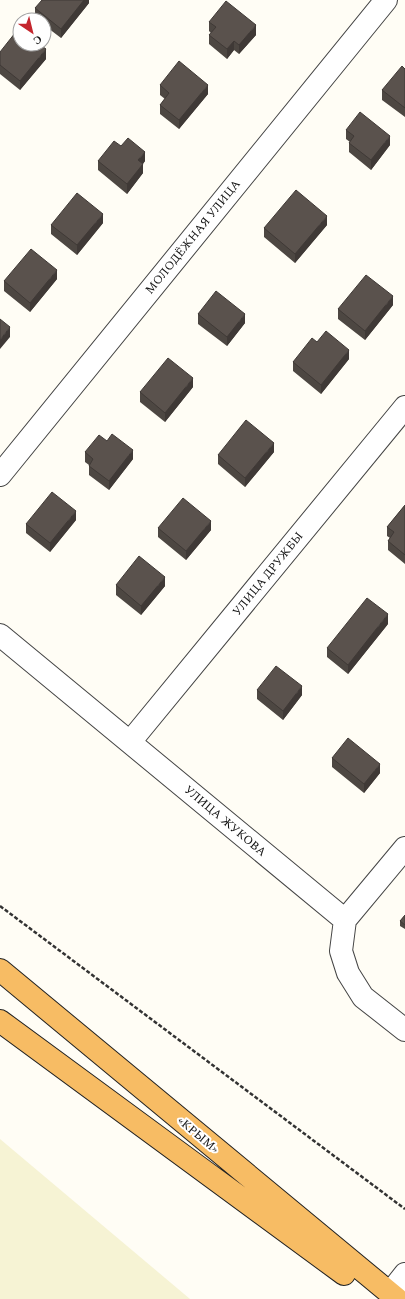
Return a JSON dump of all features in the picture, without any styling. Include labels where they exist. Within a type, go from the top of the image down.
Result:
[{"type":"highway","name":"«КРЫМ»","points":[[0,970],[388,1297]]},
{"type":"highway","name":"«КРЫМ»","points":[[0,1021],[388,1297]]},
{"type":"street","name":"МОЛОДЁЖНАЯ УЛИЦА","points":[[0,475],[386,0]]},
{"type":"street","name":"УЛИЦА ДРУЖБЫ","points":[[130,742],[405,407]]},
{"type":"street","name":"УЛИЦА ЖУКОВА","points":[[0,635],[345,920]]},
{"type":"street","points":[[405,848],[345,920],[341,951],[348,973],[363,997],[405,1030]]},
{"type":"street","points":[[388,1297],[405,1274]]},
{"type":"path","points":[[0,906],[405,1210]]},
{"type":"shaded area","points":[[0,1139],[190,1299],[0,1299]]},
{"type":"building","points":[[42,0],[84,0],[61,29],[52,22],[52,12],[40,12],[35,8]]},
{"type":"building","points":[[226,1],[256,25],[239,45],[234,41],[227,49],[209,35],[216,27],[209,22]]},
{"type":"building","points":[[12,37],[12,52],[44,52],[20,81],[0,65],[0,52]]},
{"type":"building","points":[[179,61],[208,85],[179,120],[160,105],[169,93],[160,85]]},
{"type":"building","points":[[402,66],[405,69],[405,108],[382,90]]},
{"type":"building","points":[[360,112],[390,136],[371,160],[349,143],[354,136],[346,130]]},
{"type":"building","points":[[128,138],[145,152],[138,160],[143,164],[127,184],[98,161],[114,141],[121,146]]},
{"type":"building","points":[[296,190],[327,216],[295,254],[264,228]]},
{"type":"building","points":[[77,193],[103,214],[77,245],[51,225]]},
{"type":"building","points":[[31,249],[57,270],[30,303],[4,281]]},
{"type":"building","points":[[366,275],[393,296],[365,331],[338,309]]},
{"type":"building","points":[[216,291],[245,314],[227,337],[198,314]]},
{"type":"building","points":[[0,319],[10,327],[0,340]]},
{"type":"building","points":[[326,331],[349,350],[321,385],[293,362],[312,338],[317,342]]},
{"type":"building","points":[[168,358],[193,378],[165,413],[140,392]]},
{"type":"building","points":[[246,420],[274,443],[245,478],[218,455]]},
{"type":"building","points":[[112,434],[133,450],[109,481],[89,466],[93,459],[85,452],[99,435],[107,441]]},
{"type":"building","points":[[52,492],[76,511],[50,543],[26,524]]},
{"type":"building","points":[[183,498],[211,521],[186,551],[158,528]]},
{"type":"building","points":[[405,505],[405,555],[388,541],[394,532],[387,527]]},
{"type":"building","points":[[139,556],[165,577],[141,606],[116,585]]},
{"type":"building","points":[[367,598],[388,614],[348,665],[327,648]]},
{"type":"building","points":[[276,666],[302,686],[283,711],[257,690]]},
{"type":"building","points":[[348,738],[380,764],[364,784],[332,758]]},
{"type":"building","points":[[405,915],[405,925],[400,921]]}]
